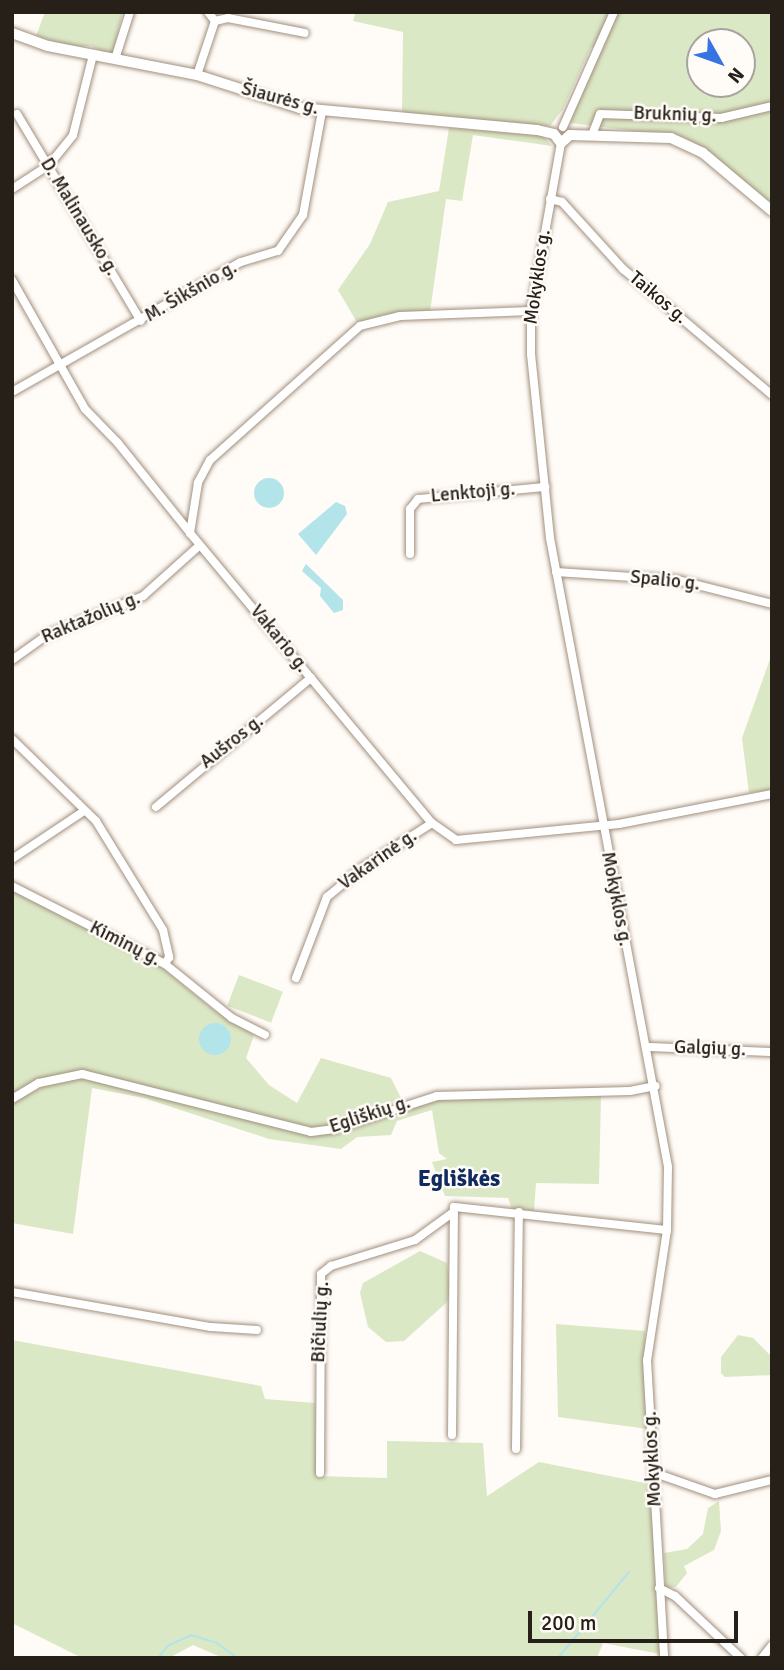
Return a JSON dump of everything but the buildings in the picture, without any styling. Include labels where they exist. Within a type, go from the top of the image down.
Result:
[{"type":"main road","name":"Šiaurės g.","points":[[12,33],[93,55],[197,75],[322,111],[562,135],[659,136],[681,141],[703,153],[772,211]]},
{"type":"street","points":[[115,59],[130,12]]},
{"type":"street","points":[[208,12],[215,21]]},
{"type":"street","name":"Mokyklos g.","points":[[614,12],[562,135],[531,311],[545,487],[555,572],[601,824],[656,1086],[668,1167],[667,1230],[647,1360],[664,1658]]},
{"type":"street","points":[[215,21],[229,18],[305,33]]},
{"type":"street","points":[[197,75],[215,21]]},
{"type":"street","points":[[12,189],[49,165],[73,135],[93,55]]},
{"type":"street","name":"Bruknių g.","points":[[592,135],[600,114],[720,118],[772,106]]},
{"type":"street","name":"M. Šikšnio g.","points":[[12,391],[141,321],[241,262],[278,251],[290,236],[308,199],[322,111]]},
{"type":"street","name":"D. Malinausko g.","points":[[17,114],[141,321]]},
{"type":"street","name":"Taikos g.","points":[[550,199],[562,202],[623,269],[772,395]]},
{"type":"street","name":"Vakario g.","points":[[12,280],[90,416],[118,443],[199,546],[432,823],[447,836],[465,842],[601,824],[772,794]]},
{"type":"street","points":[[190,533],[198,483],[210,460],[359,326],[400,316],[531,311]]},
{"type":"street","name":"Lenktoji g.","points":[[410,554],[411,509],[418,499],[545,487]]},
{"type":"street","name":"Raktažolių g.","points":[[12,660],[47,635],[143,596],[199,546]]},
{"type":"street","name":"Spalio g.","points":[[555,572],[678,580],[772,604]]},
{"type":"street","name":"Aušros g.","points":[[156,807],[311,678]]},
{"type":"street","points":[[12,739],[96,821],[157,919],[167,950],[165,964]]},
{"type":"street","points":[[12,859],[85,811]]},
{"type":"street","name":"Vakarinė g.","points":[[296,978],[327,897],[362,868],[432,823]]},
{"type":"street","name":"Kiminų g.","points":[[12,886],[165,964],[223,1012],[265,1035]]},
{"type":"street","name":"Galgių g.","points":[[648,1047],[772,1052]]},
{"type":"street","name":"Egliškių g.","points":[[12,1098],[39,1083],[82,1074],[311,1132],[335,1129],[437,1096],[630,1091],[656,1086]]},
{"type":"street","points":[[452,1435],[453,1210],[519,1212],[667,1230]]},
{"type":"street","name":"Bičiulių g.","points":[[320,1473],[321,1274],[331,1266],[415,1240],[453,1210]]},
{"type":"street","points":[[516,1449],[519,1212]]},
{"type":"street","points":[[12,1292],[211,1327],[257,1330]]},
{"type":"street","points":[[654,1473],[715,1494],[772,1480]]},
{"type":"street","points":[[659,1588],[675,1596],[741,1658]]},
{"type":"street","points":[[762,1658],[772,1645]]},
{"type":"green space","points":[[45,12],[123,12],[112,56],[91,46],[73,47],[36,36]]},
{"type":"green space","points":[[356,12],[772,12],[772,206],[707,150],[683,137],[571,123],[570,118],[600,46],[591,47],[563,109],[550,126],[402,115],[403,32],[353,21]]},
{"type":"green space","points":[[449,128],[542,135],[552,146],[473,135],[462,201],[446,199],[430,312],[383,315],[358,324],[338,290],[370,244],[388,202],[439,191]]},
{"type":"green space","points":[[770,659],[772,790],[749,793],[742,738]]},
{"type":"green space","points":[[12,890],[161,967],[215,1011],[254,1035],[246,1058],[269,1085],[297,1103],[321,1058],[391,1078],[401,1098],[350,1120],[314,1128],[84,1071],[42,1078],[12,1095]]},
{"type":"green space","points":[[239,975],[283,992],[271,1023],[227,1006]]},
{"type":"green space","points":[[87,1077],[313,1134],[436,1100],[601,1095],[599,1184],[536,1183],[534,1211],[512,1209],[508,1198],[445,1196],[432,1162],[447,1159],[439,1153],[432,1110],[397,1121],[391,1135],[357,1137],[341,1149],[269,1139],[144,1098],[92,1088],[73,1234],[12,1223],[12,1103],[52,1082]]},
{"type":"green space","points":[[420,1251],[447,1263],[451,1292],[446,1303],[404,1341],[386,1342],[368,1327],[360,1293],[363,1283]]},
{"type":"green space","points":[[556,1324],[645,1331],[648,1429],[558,1417]]},
{"type":"green space","points":[[738,1335],[753,1338],[772,1357],[772,1375],[725,1377],[721,1373],[721,1357]]},
{"type":"green space","points":[[12,1340],[261,1386],[265,1399],[315,1403],[316,1476],[387,1478],[387,1441],[483,1443],[487,1496],[539,1462],[650,1484],[660,1654],[603,1643],[597,1658],[223,1658],[193,1645],[169,1658],[82,1658],[12,1623]]},
{"type":"green space","points":[[719,1501],[721,1531],[714,1550],[684,1566],[687,1573],[676,1587],[666,1588],[664,1553],[687,1549],[703,1534],[708,1508]]},
{"type":"water","points":[[269,478],[275,479],[283,487],[283,499],[275,507],[269,508],[263,507],[255,499],[254,493],[255,487],[263,479]]},
{"type":"water","points":[[336,502],[345,506],[347,514],[316,555],[298,534]]},
{"type":"water","points":[[306,564],[343,600],[343,610],[334,613],[320,596],[321,588],[302,571]]},
{"type":"water","points":[[215,1023],[227,1027],[231,1039],[227,1051],[215,1055],[203,1051],[199,1039],[203,1027]]},
{"type":"waterway","points":[[558,1658],[629,1572]]},
{"type":"waterway","points":[[158,1658],[169,1645],[191,1635],[217,1643],[237,1658]]},
{"type":"district","name":"Egliškės","points":[[459,1179]]}]
